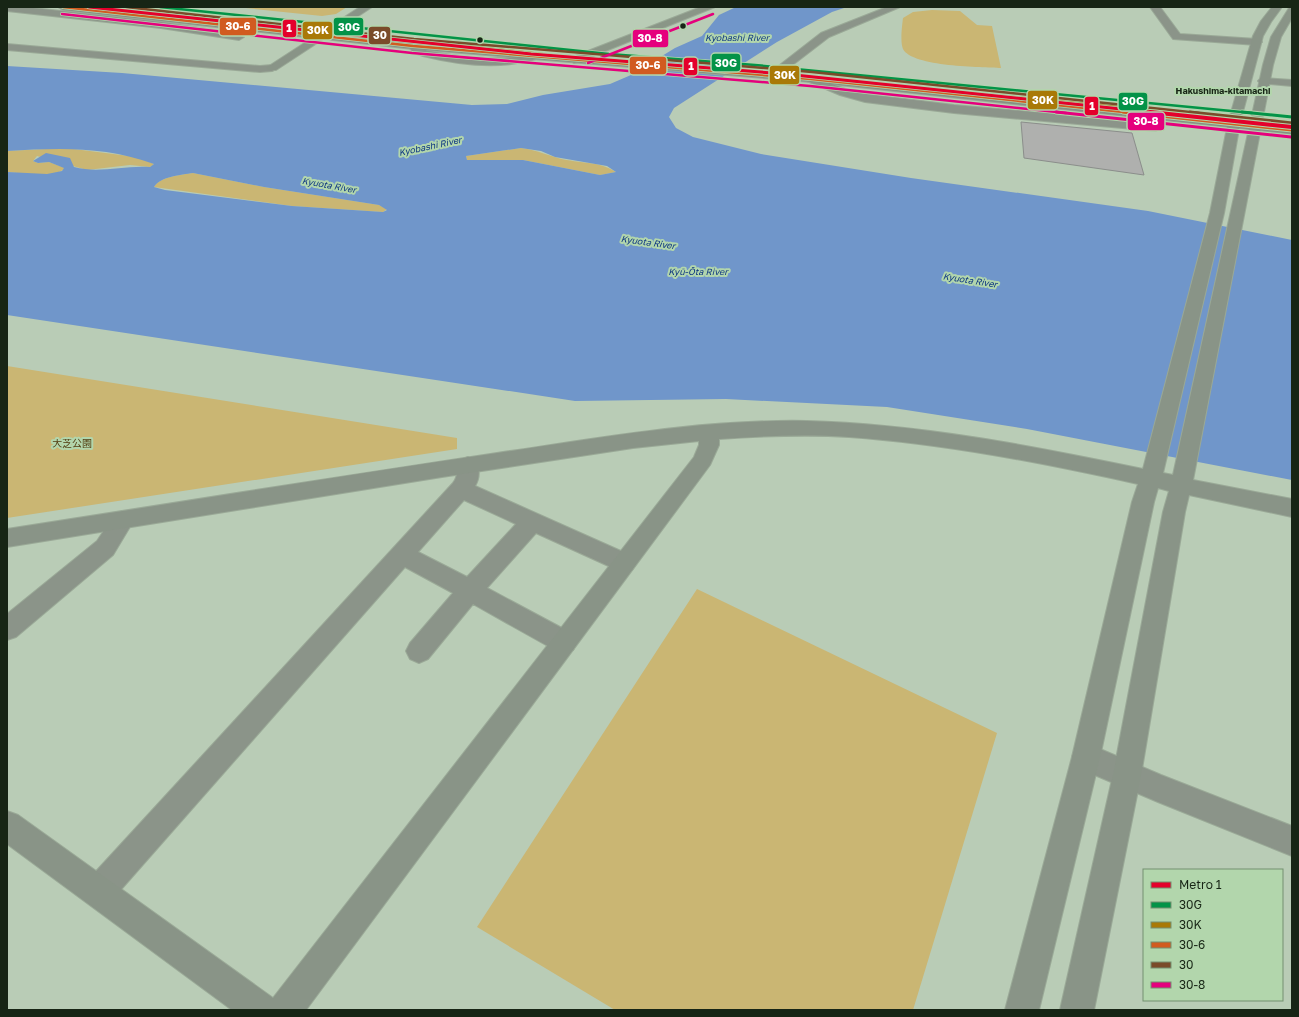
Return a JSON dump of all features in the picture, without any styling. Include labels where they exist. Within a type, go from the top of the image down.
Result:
[{"type":"highway","points":[[63,7],[413,46]]},
{"type":"highway","points":[[160,7],[594,58],[1110,110],[1236,117],[1258,114],[1292,117]]},
{"type":"highway","points":[[532,57],[574,60],[613,55],[755,65],[1236,117],[1255,126],[1292,130]]},
{"type":"main road","points":[[594,58],[710,7]]},
{"type":"street","points":[[7,47],[260,69],[272,68],[367,7]]},
{"type":"street","points":[[782,68],[825,35],[895,7]]},
{"type":"street","points":[[1155,7],[1176,37],[1279,43]]},
{"type":"street","points":[[1022,1010],[1086,757],[1142,502],[1153,471],[1217,213],[1236,117],[1257,42],[1266,21],[1277,7]]},
{"type":"street","points":[[7,8],[194,30],[240,37]]},
{"type":"street","points":[[72,15],[95,10]]},
{"type":"street","points":[[1077,1010],[1126,774],[1174,512],[1183,477],[1264,81],[1292,10]]},
{"type":"street","points":[[194,30],[225,26]]},
{"type":"street","points":[[413,46],[418,51],[427,54],[504,63],[518,62],[532,57]]},
{"type":"street","points":[[811,79],[844,93],[865,98],[1156,127]]},
{"type":"street","points":[[1264,81],[1292,83]]},
{"type":"street","points":[[903,102],[913,89]]},
{"type":"street","points":[[1085,120],[1096,118],[1110,110]]},
{"type":"street","points":[[7,538],[468,465],[708,431],[759,428],[847,430],[944,439],[1108,470],[1153,471],[1183,477],[1292,508]]},
{"type":"street","points":[[285,1010],[702,460],[709,445],[708,431]]},
{"type":"street","points":[[99,891],[461,489],[468,480],[468,465]]},
{"type":"street","points":[[461,489],[624,564]]},
{"type":"street","points":[[7,630],[105,548],[123,520]]},
{"type":"street","points":[[419,650],[470,590],[532,522]]},
{"type":"street","points":[[402,554],[564,642]]},
{"type":"street","points":[[1086,757],[1292,841]]},
{"type":"street","points":[[7,826],[99,891],[261,1010]]},
{"type":"green space","points":[[236,7],[347,7],[336,14],[322,16]]},
{"type":"green space","points":[[932,10],[960,11],[977,25],[992,26],[1001,68],[933,63],[909,55],[902,46],[903,18],[913,12]]},
{"type":"green space","points":[[66,148],[137,157],[154,164],[150,167],[130,165],[87,170],[37,156],[33,161],[38,163],[49,162],[65,168],[54,173],[46,174],[7,172],[7,151]]},
{"type":"green space","points":[[521,148],[563,159],[602,166],[616,172],[600,175],[523,160],[467,160],[466,156]]},
{"type":"green space","points":[[193,173],[264,187],[379,205],[387,209],[383,212],[292,206],[154,187],[161,180],[166,178]]},
{"type":"green space","name":"大芝公園","points":[[7,366],[457,438],[457,449],[7,518]]},
{"type":"green space","points":[[697,589],[997,733],[913,1010],[615,1010],[477,927]]},
{"type":"water","name":"Kyū-Ōta River","points":[[736,7],[847,7],[832,12],[777,42],[674,108],[669,117],[676,128],[693,137],[761,154],[911,178],[1148,211],[1292,240],[1292,480],[1027,429],[887,407],[726,399],[575,401],[7,315],[7,172],[47,174],[62,171],[64,168],[49,162],[38,163],[33,161],[46,153],[70,158],[74,167],[83,169],[102,170],[150,167],[154,164],[135,158],[99,151],[45,149],[7,151],[7,66],[122,73],[472,105],[507,104],[543,95],[610,84],[631,75],[675,48],[702,36],[719,15]],"holes":[[[521,148],[541,151],[555,157],[607,166],[616,172],[600,175],[523,160],[467,160],[466,156]],[[193,173],[264,187],[379,205],[387,210],[383,212],[292,206],[165,190],[154,187],[157,183],[166,178]]]},
{"type":"building","points":[[1021,122],[1132,133],[1144,175],[1024,158]]},
{"type":"metro line","name":"1","points":[[89,7],[531,54],[785,74],[1292,127]]},
{"type":"transit line","name":"30-6","points":[[63,7],[413,46],[811,79],[1292,130]]},
{"type":"transit line","name":"30","points":[[126,7],[414,39],[812,72],[1292,123]]},
{"type":"transit line","name":"30G","points":[[160,7],[609,54],[755,65],[1292,117]]},
{"type":"transit line","name":"30-8","points":[[62,14],[412,53],[810,86],[1291,137]]},
{"type":"transit line","name":"30K","points":[[159,14],[608,61],[754,72],[1291,124]]},
{"type":"transit line","name":"30-8","points":[[588,63],[713,14]]},
{"type":"district","name":"Hakushima-kitamachi","points":[[1223,90]]},
{"type":"water label","name":"Kyobashi River","points":[[737,37]]},
{"type":"water label","name":"Kyobashi River","points":[[430,146]]},
{"type":"water label","name":"Kyuota River","points":[[329,185]]},
{"type":"water label","name":"Kyuota River","points":[[648,242]]},
{"type":"water label","name":"Kyuota River","points":[[970,280]]}]
